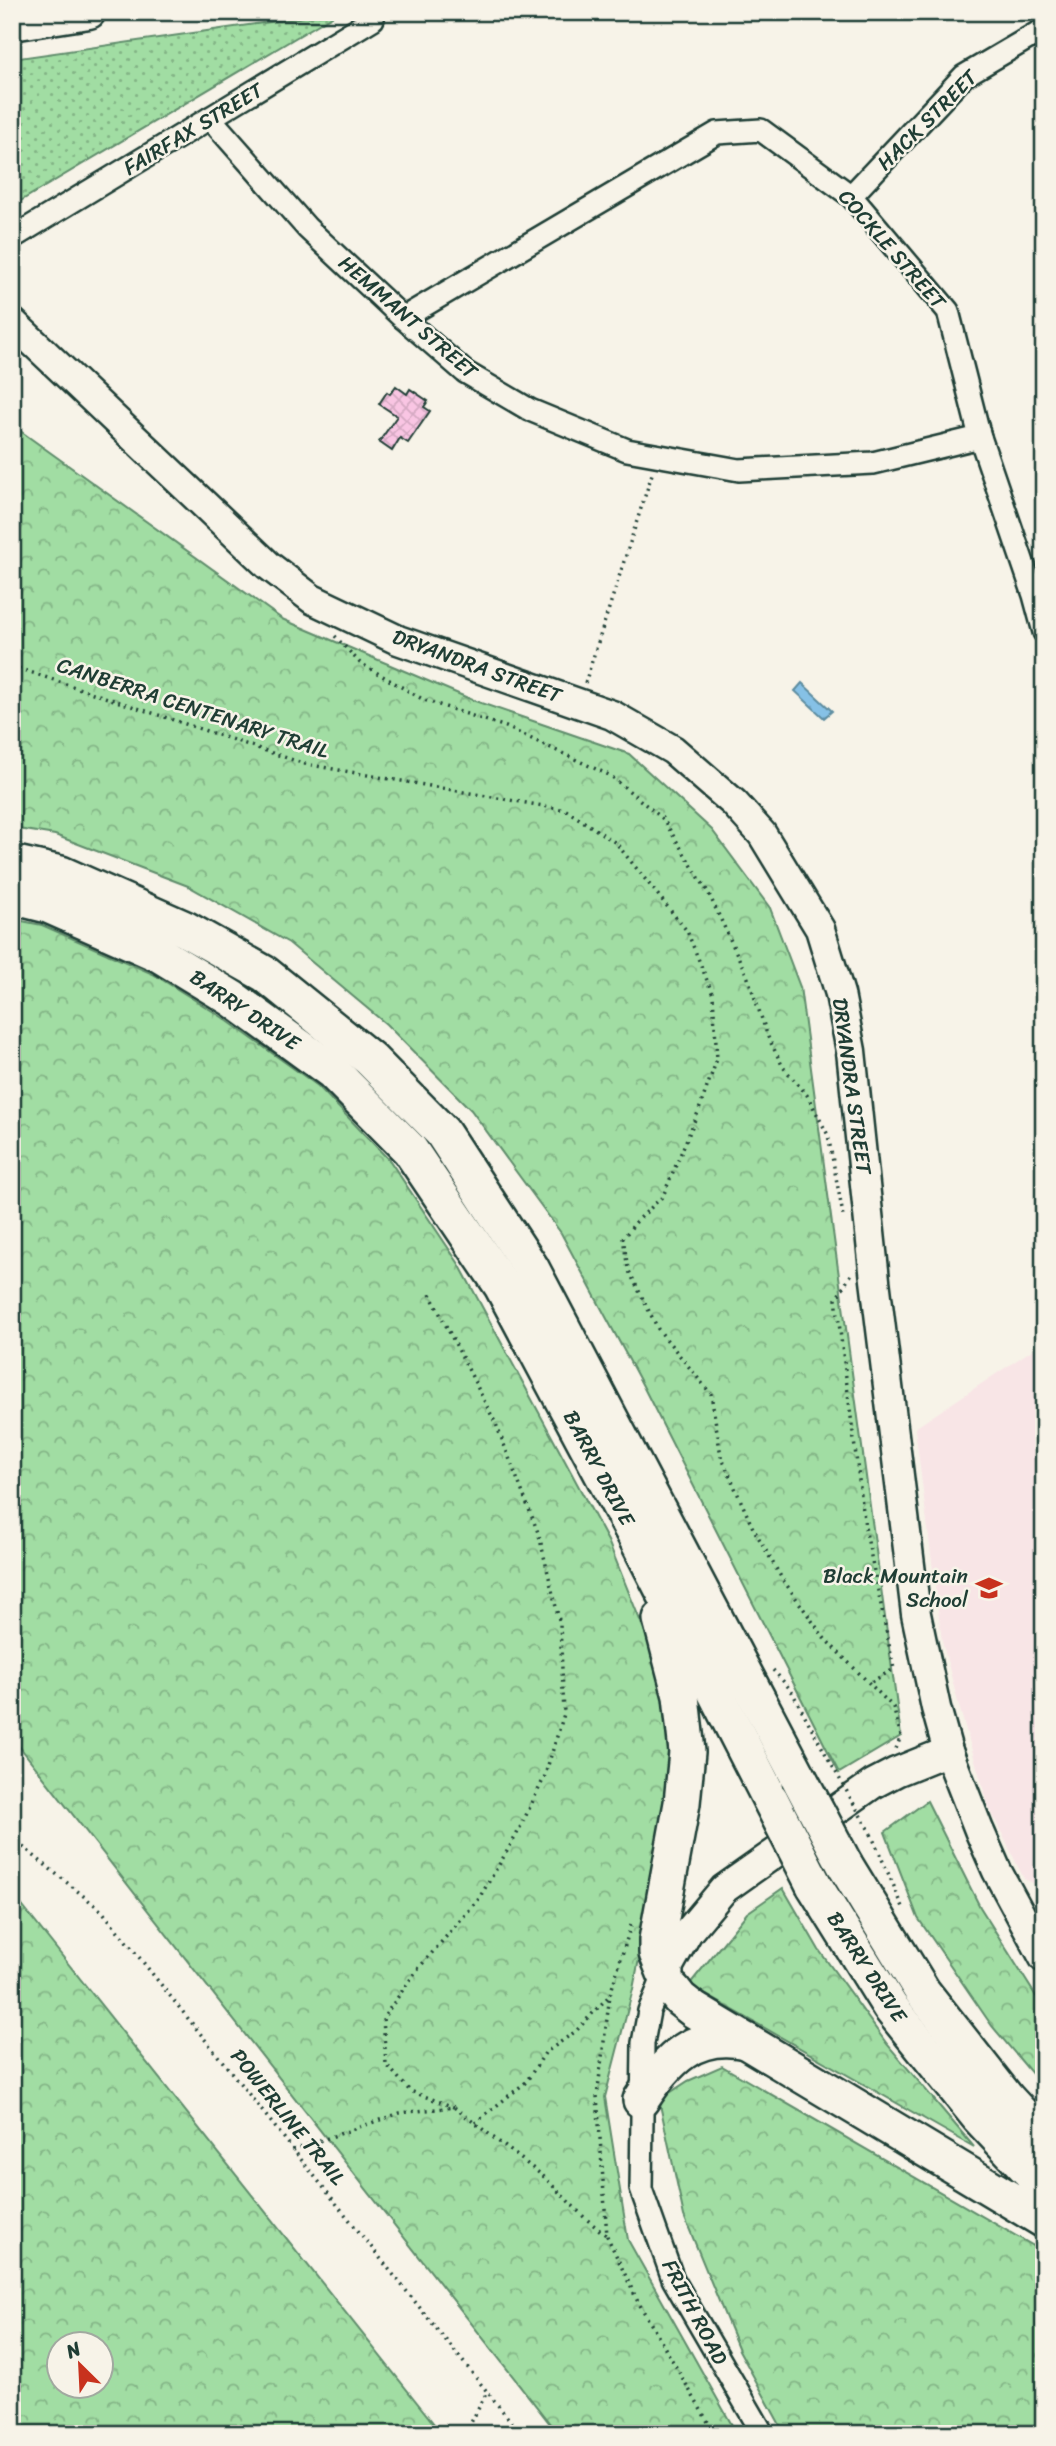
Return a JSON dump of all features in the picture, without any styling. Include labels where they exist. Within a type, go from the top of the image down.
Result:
[{"type":"main road","points":[[12,24],[89,12]]},
{"type":"main road","name":"BARRY DRIVE","points":[[12,863],[61,874],[185,929],[264,974],[370,1059],[442,1132],[531,1268],[845,1865],[922,1991],[1007,2099],[1044,2139]]},
{"type":"main road","name":"BARRY DRIVE","points":[[12,896],[48,905],[159,954],[233,999],[332,1070],[410,1150],[502,1286],[635,1535],[814,1885],[890,2007],[979,2117],[1044,2186]]},
{"type":"main road","points":[[635,1535],[674,1666],[681,1696],[687,1752],[682,1803],[657,1940],[657,1953],[669,1981],[680,1999],[694,2010],[1044,2220]]},
{"type":"main road","points":[[641,2100],[657,2076],[685,2049],[720,2039],[746,2041]]},
{"type":"street","name":"FAIRFAX STREET","points":[[12,238],[373,19]]},
{"type":"street","name":"HACK STREET","points":[[851,196],[964,76],[1044,29]]},
{"type":"street","name":"HEMMANT STREET","points":[[210,118],[307,228],[465,372],[530,410],[626,450],[739,470],[873,463],[980,437]]},
{"type":"street","name":"COCKLE STREET","points":[[403,318],[717,133],[761,130],[851,196],[948,311],[980,437],[1044,632]]},
{"type":"street","name":"DRYANDRA STREET","points":[[12,323],[270,566],[312,599],[398,640],[612,715],[673,750],[734,803],[762,834],[820,929],[840,994],[851,1051],[916,1614],[936,1708],[948,1751],[988,1850],[1035,1921],[1044,1958]]},
{"type":"street","name":"FRITH ROAD","points":[[763,2434],[673,2278],[641,2189],[641,2100],[669,1981],[775,1854],[873,1784],[948,1751]]},
{"type":"path","points":[[583,689],[659,456]]},
{"type":"path","points":[[312,599],[326,628],[360,663],[424,700],[506,727],[611,776],[663,819],[708,892],[748,978],[768,1037],[783,1067],[807,1095],[828,1135],[846,1230]]},
{"type":"path","name":"CANBERRA CENTENARY TRAIL","points":[[12,666],[305,764],[566,810],[616,843],[687,932],[713,995],[717,1059],[663,1196],[623,1238],[628,1269],[658,1329],[712,1394],[722,1456],[752,1526],[781,1577],[825,1639],[893,1707],[901,1736],[892,1757]]},
{"type":"path","points":[[853,1270],[836,1299],[865,1527],[894,1669],[869,1683]]},
{"type":"path","points":[[430,1294],[496,1424],[539,1535],[560,1624],[564,1714],[544,1777],[516,1836],[478,1900],[417,1970],[383,2018],[386,2064],[410,2091],[454,2107],[475,2123],[543,2176],[607,2236]]},
{"type":"path","points":[[829,1760],[870,1834]]},
{"type":"path","points":[[838,1791],[849,1783]]},
{"type":"path","name":"POWERLINE TRAIL","points":[[12,1838],[102,1911],[521,2434]]},
{"type":"path","points":[[475,2123],[526,2082],[545,2053],[576,2031],[610,1995]]},
{"type":"path","points":[[293,2150],[400,2113],[454,2107]]},
{"type":"path","points":[[466,2434],[487,2391]]},
{"type":"shaded area","name":"Black Mountain School","points":[[1044,1342],[1044,1888],[1024,1879],[989,1807],[960,1710],[942,1641],[915,1428]]},
{"type":"green space","points":[[339,12],[12,206],[12,59]]},
{"type":"green space","points":[[12,425],[282,619],[475,701],[629,754],[712,830],[770,908],[800,987],[901,1736],[839,1773],[643,1386],[561,1233],[471,1110],[386,1024],[289,943],[188,886],[55,835],[12,828]]},
{"type":"green space","points":[[12,919],[42,925],[153,974],[222,1017],[318,1086],[390,1161],[459,1264],[608,1541],[665,1682],[672,1795],[633,1989],[605,2097],[628,2240],[737,2434],[558,2434],[12,1737]]},
{"type":"green space","points":[[927,1801],[980,1907],[1044,2009],[1044,2088],[992,2026],[918,1918],[885,1832]]},
{"type":"green space","points":[[783,1888],[819,1950],[887,2044],[974,2147],[689,1985],[747,1913]]},
{"type":"green space","points":[[12,1893],[442,2434],[12,2434]]},
{"type":"green space","points":[[722,2066],[1044,2252],[1044,2434],[785,2434],[739,2350],[684,2216],[659,2100],[688,2081]]},
{"type":"water","points":[[802,683],[832,711],[824,718],[795,691]]},
{"type":"building","points":[[396,386],[407,394],[410,389],[428,401],[424,407],[430,411],[408,443],[400,438],[392,451],[379,442],[397,416],[379,404],[387,392],[390,394]]},
{"type":"place","name":"Black Mountain School","points":[[989,1588]]}]
